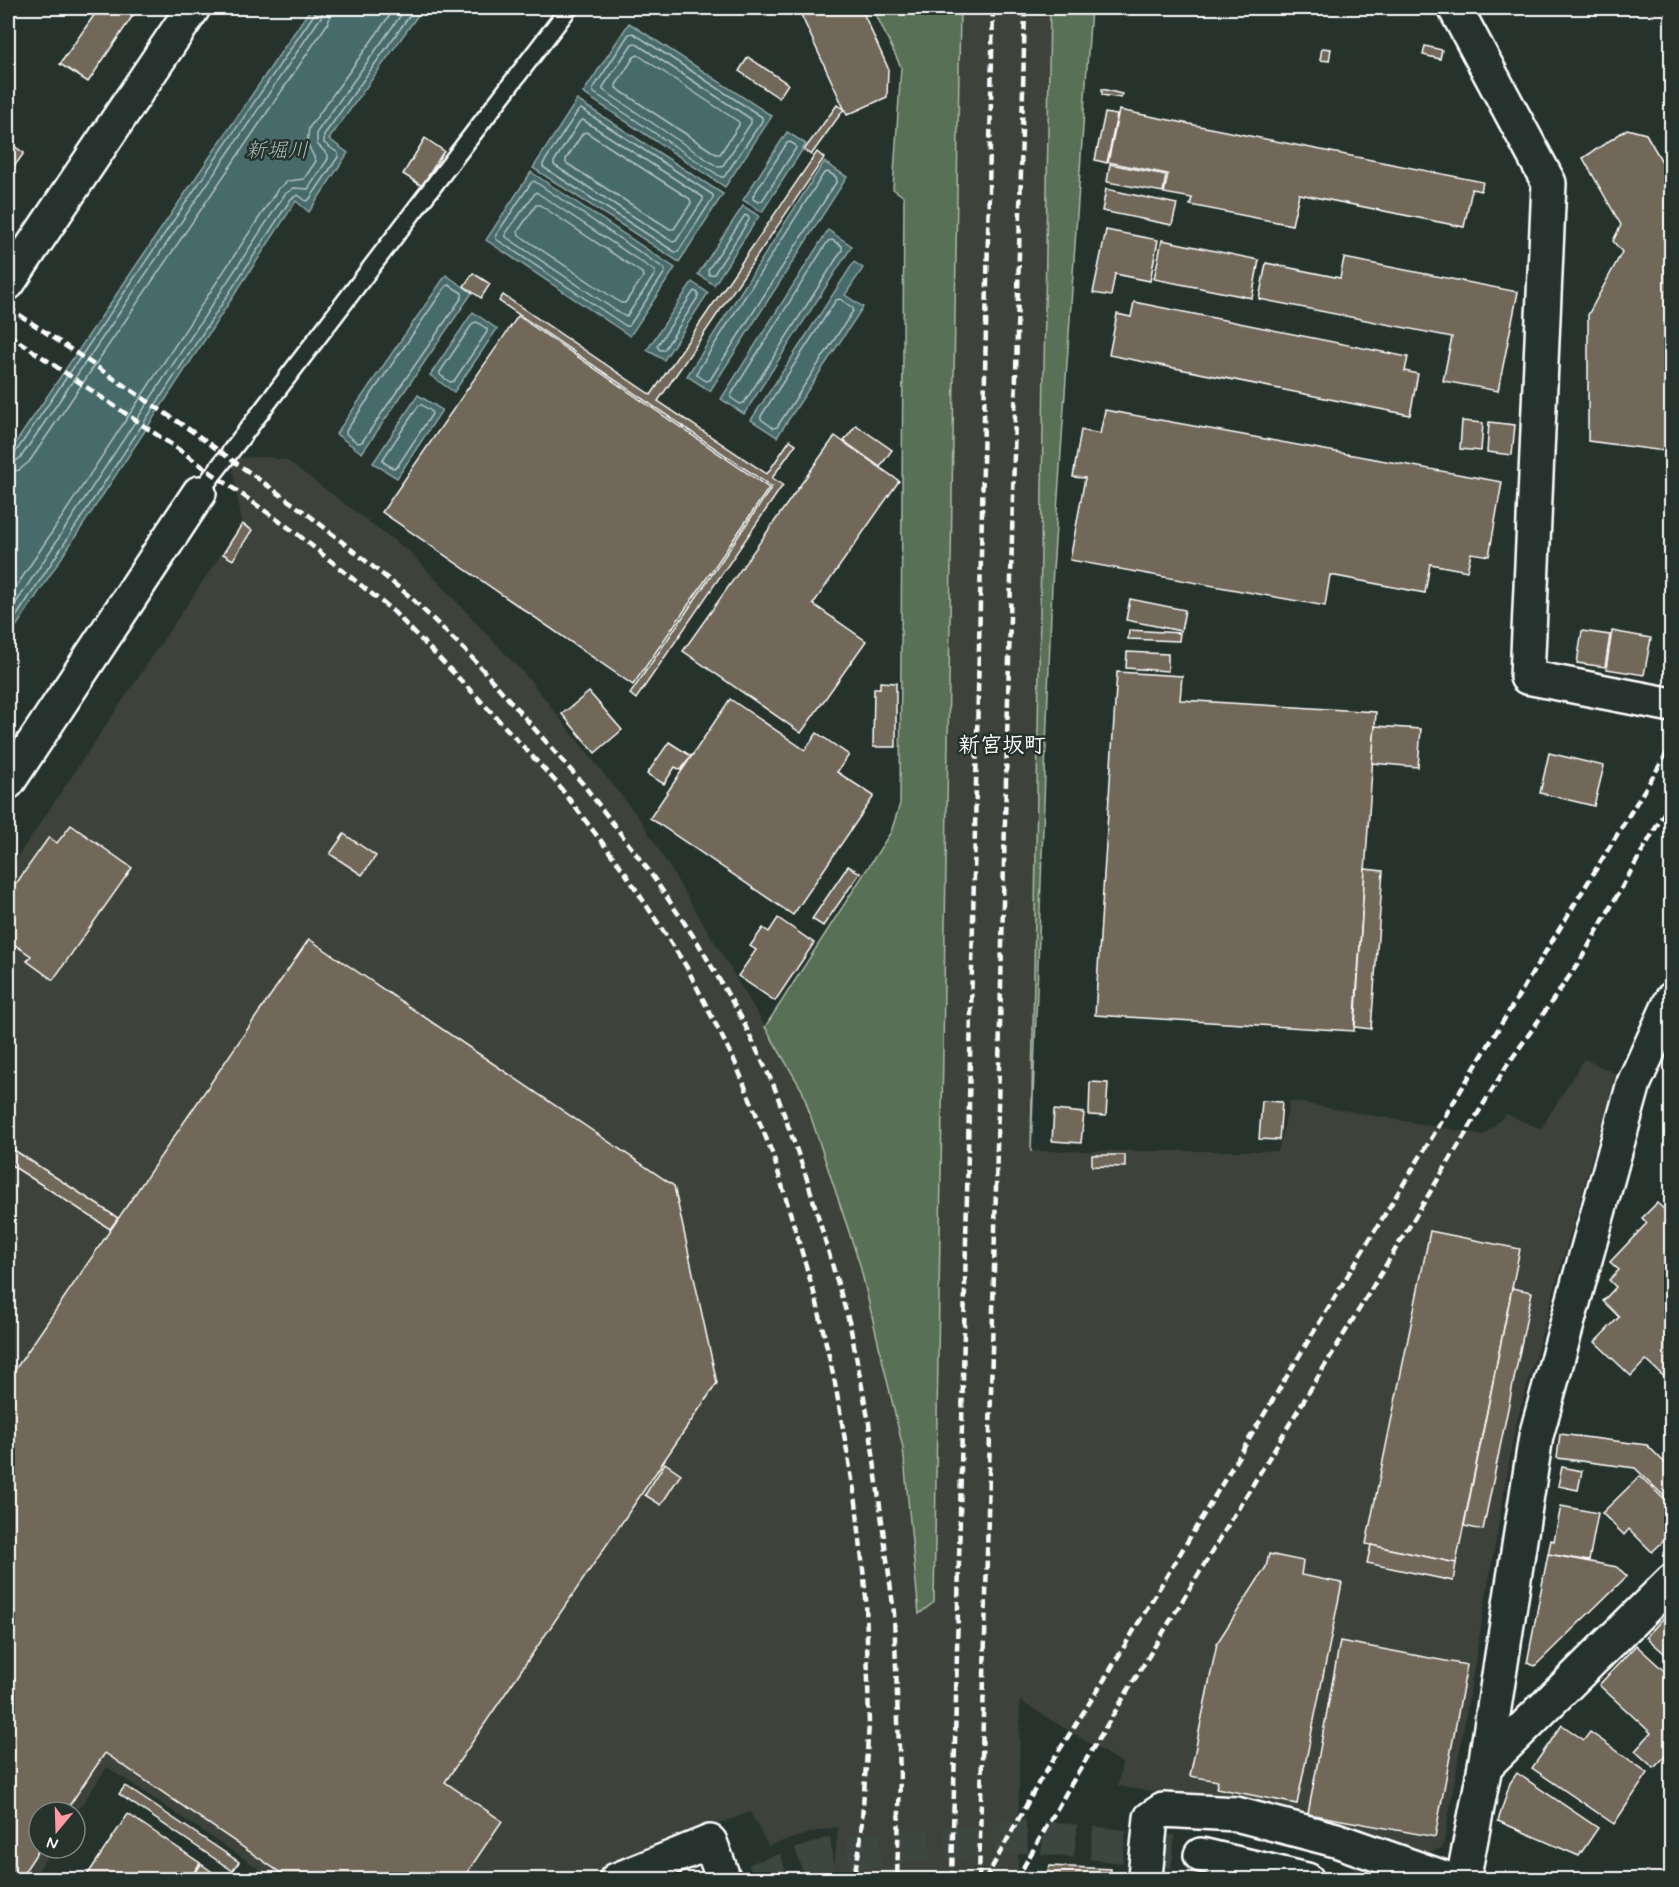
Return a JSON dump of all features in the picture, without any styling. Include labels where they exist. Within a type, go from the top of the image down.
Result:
[{"type":"street","points":[[8,283],[193,8]]},
{"type":"street","points":[[1455,8],[1549,183],[1527,677],[1671,705]]},
{"type":"street","points":[[8,782],[199,493]]},
{"type":"street","points":[[1463,1880],[1485,1766],[1536,1436],[1634,1083],[1671,999]]},
{"type":"street","points":[[1485,1766],[1671,1581]]},
{"type":"street","points":[[1147,1880],[1145,1876],[1151,1818],[1163,1810],[1236,1814],[1336,1840],[1450,1880]]},
{"type":"street","points":[[616,1880],[710,1842],[724,1880]]},
{"type":"street","points":[[1201,1855],[1307,1880]]},
{"type":"lane","points":[[199,493],[569,8]]},
{"type":"shaded area","points":[[873,8],[1091,8],[1052,585],[1031,1151],[1278,1151],[1290,1101],[1484,1135],[1506,1114],[1541,1129],[1584,1059],[1616,1074],[1515,1428],[1443,1848],[1420,1854],[1252,1809],[1118,1786],[1122,1763],[1020,1701],[1018,1879],[833,1879],[838,1827],[809,1833],[768,1846],[750,1812],[609,1866],[587,1879],[274,1879],[107,1767],[85,1800],[27,1800],[27,1860],[45,1860],[32,1879],[8,1880],[8,871],[242,523],[231,458],[265,457],[286,460],[411,553],[529,679],[642,822],[765,1026],[891,832],[900,804],[904,197],[893,189],[901,67]]},
{"type":"green space","points":[[873,8],[960,8],[934,1602],[919,1614],[903,1448],[860,1265],[802,1090],[765,1027],[891,832],[900,804],[904,197],[893,189],[901,67]]},
{"type":"green space","points":[[1050,8],[1091,8],[1052,585],[1031,1152]]},
{"type":"water","name":"新堀川","points":[[311,8],[423,8],[329,139],[348,153],[309,212],[296,201],[8,639],[8,454]]},
{"type":"water","points":[[629,23],[772,116],[725,187],[583,93]]},
{"type":"water","points":[[577,100],[723,194],[679,262],[533,168]]},
{"type":"water","points":[[787,132],[806,144],[762,212],[743,200]]},
{"type":"water","points":[[824,162],[847,177],[710,391],[687,376]]},
{"type":"water","points":[[531,172],[675,268],[630,336],[486,240]]},
{"type":"water","points":[[743,206],[759,216],[714,285],[698,274]]},
{"type":"water","points":[[828,230],[852,246],[744,414],[721,399]]},
{"type":"water","points":[[854,262],[863,268],[845,295],[863,307],[777,437],[751,420]]},
{"type":"water","points":[[446,275],[472,293],[362,453],[336,434]]},
{"type":"water","points":[[692,282],[708,293],[664,360],[647,350]]},
{"type":"water","points":[[473,312],[497,329],[454,392],[430,375]]},
{"type":"water","points":[[418,395],[442,410],[397,478],[373,463]]},
{"type":"building","points":[[99,8],[138,8],[88,82],[60,64]]},
{"type":"building","points":[[798,8],[861,8],[888,68],[887,97],[847,115]]},
{"type":"building","points":[[1425,46],[1442,50],[1440,59],[1423,55]]},
{"type":"building","points":[[1322,48],[1331,49],[1329,61],[1320,60]]},
{"type":"building","points":[[748,57],[788,84],[779,98],[739,71]]},
{"type":"building","points":[[1102,89],[1122,94],[1121,98],[1102,95]]},
{"type":"building","points":[[837,105],[844,109],[811,155],[804,150]]},
{"type":"building","points":[[1119,110],[1483,182],[1481,191],[1472,189],[1464,227],[1299,194],[1292,225],[1190,205],[1192,198],[1164,193],[1168,174],[1108,162]]},
{"type":"building","points":[[1105,113],[1117,115],[1107,163],[1095,160]]},
{"type":"building","points":[[1627,129],[1646,134],[1672,179],[1672,452],[1588,441],[1588,315],[1622,252],[1613,241],[1621,225],[1583,158]]},
{"type":"building","points":[[425,138],[444,151],[422,186],[403,174]]},
{"type":"building","points":[[8,142],[24,153],[8,175]]},
{"type":"building","points":[[817,152],[824,158],[658,401],[767,474],[790,440],[796,444],[772,478],[783,485],[636,699],[630,694],[772,487],[499,301],[503,295],[651,395]]},
{"type":"building","points":[[1110,164],[1166,175],[1163,192],[1107,182]]},
{"type":"building","points":[[1106,189],[1177,204],[1172,225],[1102,211]]},
{"type":"building","points":[[1106,230],[1158,240],[1150,281],[1115,274],[1111,296],[1093,293]]},
{"type":"building","points":[[1162,240],[1259,260],[1252,298],[1154,279]]},
{"type":"building","points":[[1344,258],[1518,292],[1498,391],[1443,381],[1452,337],[1259,299],[1266,263],[1340,278]]},
{"type":"building","points":[[473,273],[490,284],[481,298],[464,286]]},
{"type":"building","points":[[1134,302],[1408,357],[1405,371],[1418,374],[1410,415],[1109,355],[1117,314],[1131,317]]},
{"type":"building","points":[[518,316],[769,488],[633,685],[382,512]]},
{"type":"building","points":[[1105,410],[1502,482],[1489,556],[1471,553],[1467,571],[1430,564],[1425,593],[1330,575],[1325,606],[1070,560],[1085,478],[1073,477],[1081,430],[1100,434]]},
{"type":"building","points":[[1462,421],[1483,423],[1481,451],[1460,449]]},
{"type":"building","points":[[1489,422],[1515,425],[1512,455],[1487,452]]},
{"type":"building","points":[[856,425],[892,450],[880,467],[844,441]]},
{"type":"building","points":[[835,436],[899,481],[813,604],[866,641],[801,733],[683,651]]},
{"type":"building","points":[[242,524],[252,530],[233,560],[223,554]]},
{"type":"building","points":[[1130,599],[1185,610],[1181,631],[1126,620]]},
{"type":"building","points":[[1129,630],[1180,633],[1179,641],[1128,639]]},
{"type":"building","points":[[1582,631],[1610,635],[1605,667],[1577,663]]},
{"type":"building","points":[[1612,631],[1651,638],[1644,675],[1606,669]]},
{"type":"building","points":[[1127,652],[1168,654],[1168,671],[1126,668]]},
{"type":"building","points":[[1117,672],[1182,676],[1180,700],[1376,712],[1354,1031],[1095,1015]]},
{"type":"building","points":[[880,682],[896,683],[896,747],[873,747],[874,688],[880,688]]},
{"type":"building","points":[[589,692],[622,730],[595,753],[562,714]]},
{"type":"building","points":[[730,699],[805,750],[817,733],[849,755],[837,772],[874,796],[793,915],[650,818]]},
{"type":"building","points":[[1375,726],[1421,729],[1418,767],[1372,763]]},
{"type":"building","points":[[669,742],[691,756],[681,770],[675,767],[664,784],[647,774]]},
{"type":"building","points":[[1549,753],[1604,766],[1594,806],[1540,793]]},
{"type":"building","points":[[71,825],[132,868],[53,980],[27,961],[31,956],[8,940],[8,895],[49,837],[57,843]]},
{"type":"building","points":[[344,834],[376,856],[362,875],[330,854]]},
{"type":"building","points":[[848,866],[860,873],[823,926],[812,919]]},
{"type":"building","points":[[1365,869],[1383,871],[1371,1029],[1355,1027]]},
{"type":"building","points":[[778,918],[814,943],[775,1001],[738,976],[756,950],[750,946],[763,928],[769,932]]},
{"type":"building","points":[[309,939],[674,1186],[717,1383],[445,1782],[502,1821],[462,1880],[291,1880],[105,1753],[73,1800],[27,1800],[27,1860],[32,1860],[19,1880],[8,1880],[8,1380]]},
{"type":"building","points":[[1090,1082],[1108,1083],[1106,1116],[1089,1115]]},
{"type":"building","points":[[1262,1101],[1282,1102],[1279,1140],[1259,1139]]},
{"type":"building","points":[[1054,1110],[1084,1113],[1081,1143],[1052,1141]]},
{"type":"building","points":[[8,1146],[118,1218],[110,1229],[8,1163]]},
{"type":"building","points":[[1092,1155],[1125,1155],[1125,1167],[1092,1166]]},
{"type":"building","points":[[1657,1203],[1672,1216],[1672,1384],[1646,1360],[1631,1376],[1595,1342],[1619,1317],[1603,1301],[1616,1287],[1609,1280],[1619,1270],[1610,1262],[1647,1223],[1642,1218]]},
{"type":"building","points":[[1430,1231],[1520,1249],[1456,1563],[1366,1544]]},
{"type":"building","points":[[1512,1288],[1532,1292],[1483,1530],[1464,1526]]},
{"type":"building","points":[[1560,1434],[1647,1445],[1672,1470],[1672,1504],[1635,1468],[1557,1458]]},
{"type":"building","points":[[665,1463],[681,1474],[661,1505],[645,1495]]},
{"type":"building","points":[[1562,1467],[1582,1471],[1578,1490],[1558,1486]]},
{"type":"building","points":[[1640,1476],[1672,1507],[1672,1533],[1652,1552],[1629,1529],[1624,1535],[1602,1513]]},
{"type":"building","points":[[1561,1506],[1598,1513],[1589,1561],[1548,1554],[1551,1540],[1554,1541]]},
{"type":"building","points":[[1371,1545],[1456,1563],[1453,1581],[1367,1563]]},
{"type":"building","points":[[1269,1554],[1303,1561],[1301,1575],[1342,1583],[1297,1804],[1216,1788],[1218,1781],[1190,1776],[1217,1643],[1266,1567]]},
{"type":"building","points":[[1548,1554],[1617,1567],[1627,1576],[1535,1666],[1527,1663]]},
{"type":"building","points":[[1672,1609],[1672,1660],[1646,1637]]},
{"type":"building","points":[[1340,1641],[1467,1665],[1435,1837],[1308,1814]]},
{"type":"building","points":[[1636,1645],[1672,1678],[1672,1749],[1654,1768],[1635,1751],[1651,1733],[1599,1685]]},
{"type":"building","points":[[1562,1725],[1584,1740],[1590,1732],[1648,1773],[1614,1824],[1532,1768]]},
{"type":"building","points":[[1517,1773],[1598,1828],[1579,1856],[1498,1821],[1510,1783]]},
{"type":"building","points":[[125,1786],[239,1862],[233,1871],[119,1794]]},
{"type":"building","points":[[128,1814],[200,1863],[189,1880],[84,1880]]},
{"type":"building","points":[[201,1864],[224,1880],[191,1880]]},
{"type":"building","points":[[1050,1866],[1111,1869],[1111,1880],[1043,1880]]},
{"type":"tunnel","points":[[754,1880],[831,1854],[1029,1836],[1201,1855]]},
{"type":"railway","points":[[952,1880],[993,8]]},
{"type":"railway","points":[[979,1880],[1025,8]]},
{"type":"railway","points":[[8,307],[193,432],[310,516],[408,595],[468,653],[583,784],[649,871],[698,943],[741,1017],[774,1086],[807,1179],[850,1325],[869,1423],[894,1613],[900,1775],[897,1880]]},
{"type":"railway","points":[[8,334],[178,449],[296,533],[393,611],[556,782],[624,871],[686,966],[735,1062],[773,1155],[817,1303],[835,1383],[856,1502],[866,1598],[869,1725],[860,1846],[853,1880]]},
{"type":"railway","points":[[985,1880],[1039,1782],[1104,1680],[1360,1255],[1672,745]]},
{"type":"railway","points":[[1016,1880],[1070,1786],[1506,1067],[1580,961],[1672,799]]},
{"type":"district","name":"新宮坂町","points":[[1002,746]]}]
